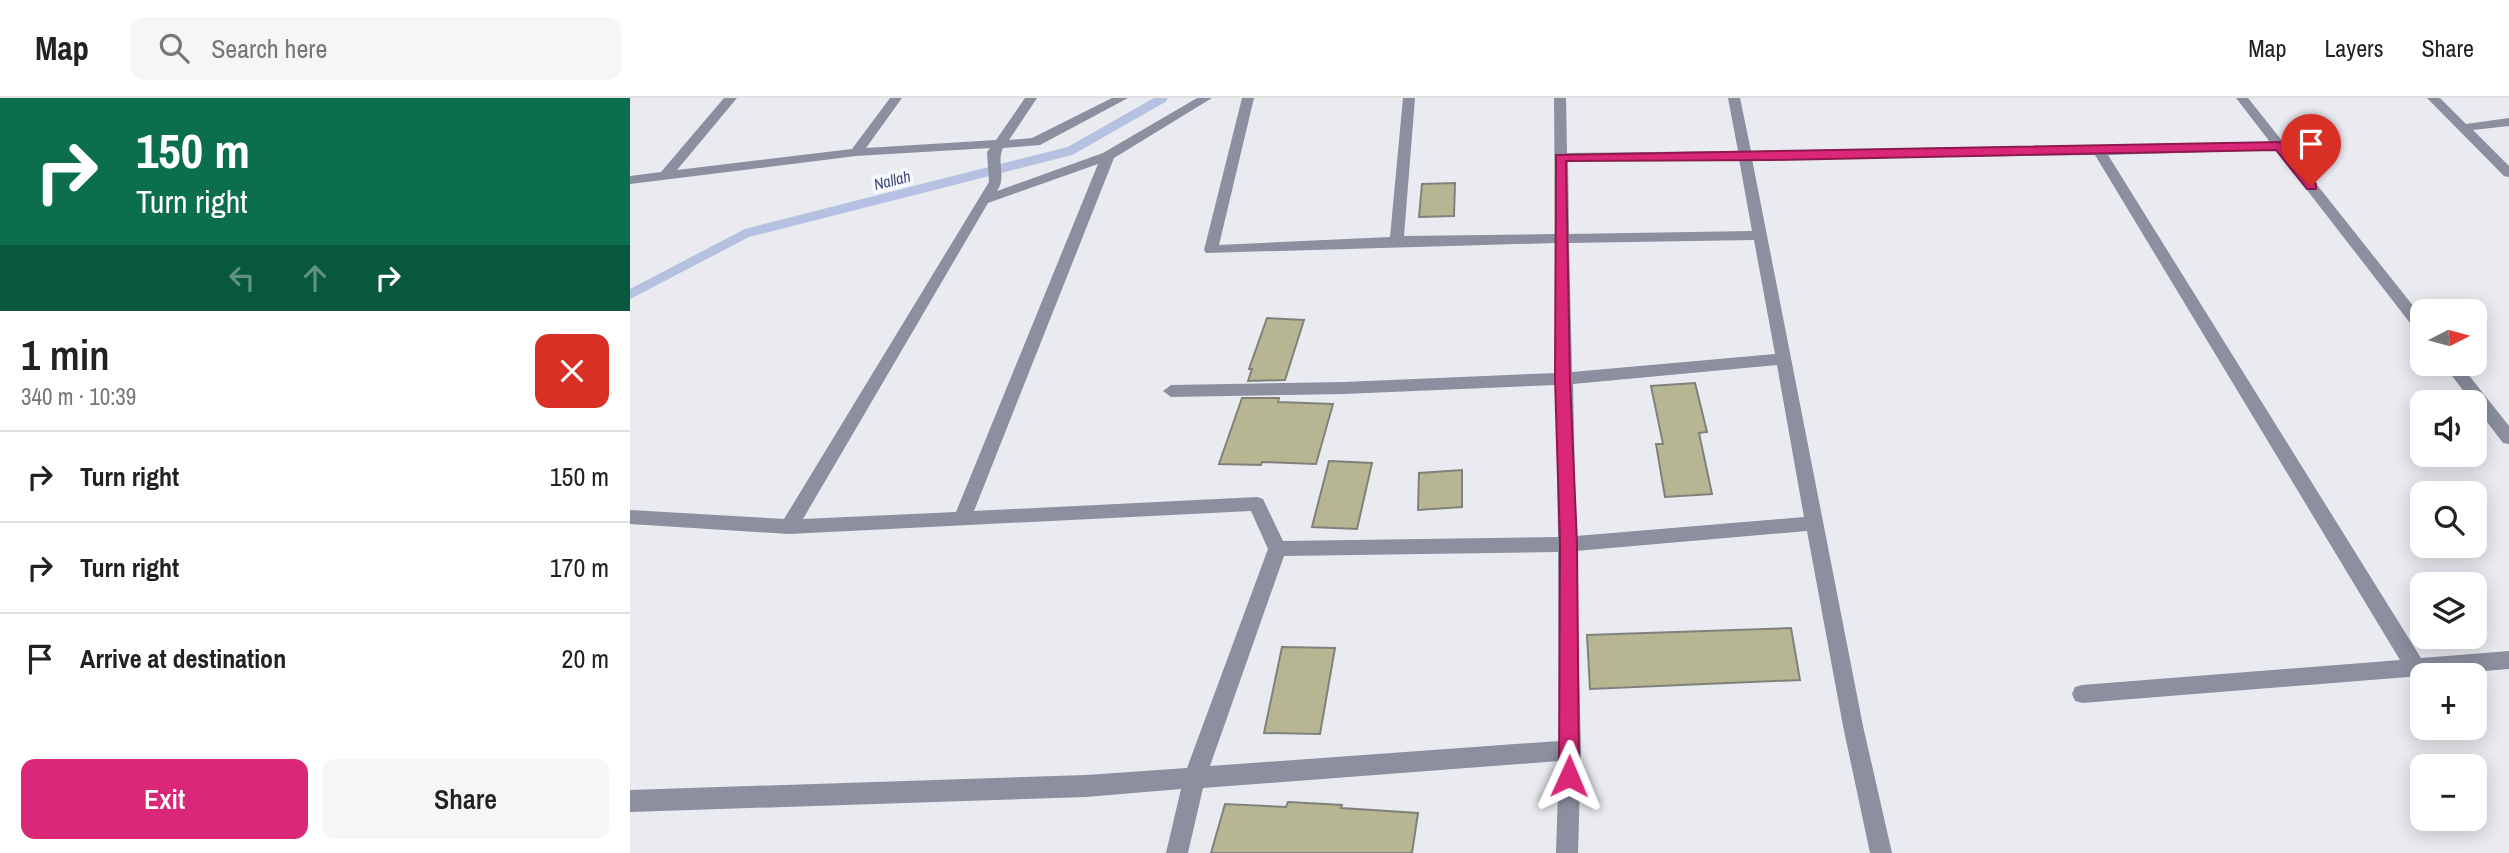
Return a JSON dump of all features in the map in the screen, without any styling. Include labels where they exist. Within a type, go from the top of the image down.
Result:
[{"type":"street","points":[[664,177],[731,98]]},
{"type":"street","points":[[856,152],[896,98]]},
{"type":"street","points":[[789,527],[996,182],[998,148],[1031,98]]},
{"type":"street","points":[[630,180],[856,152],[998,148],[1035,142],[1122,98]]},
{"type":"street","points":[[983,200],[1108,156],[1206,98]]},
{"type":"street","points":[[1248,98],[1211,250],[1396,241],[1760,235]]},
{"type":"street","points":[[1396,241],[1409,98]]},
{"type":"street","points":[[1560,98],[1562,379],[1569,544],[1570,750],[1567,853]]},
{"type":"street","points":[[1734,98],[1853,726],[1881,853]]},
{"type":"street","points":[[2242,98],[2410,312]]},
{"type":"street","points":[[2433,98],[2509,173]]},
{"type":"street","points":[[2463,128],[2509,122]]},
{"type":"street","points":[[1560,157],[1745,157],[2280,146]]},
{"type":"street","points":[[2099,151],[2413,663]]},
{"type":"street","points":[[962,519],[1108,156]]},
{"type":"street","points":[[1171,391],[1344,388],[1562,379],[1783,359]]},
{"type":"street","points":[[2460,376],[2509,438]]},
{"type":"street","points":[[630,517],[789,527],[1258,504],[1277,549],[1195,777],[1177,853]]},
{"type":"street","points":[[1277,549],[1569,544],[1814,523]]},
{"type":"street","points":[[2474,663],[2509,660]]},
{"type":"street","points":[[2082,694],[2410,668]]},
{"type":"street","points":[[630,801],[1086,786],[1570,750]]},
{"type":"building","points":[[1455,183],[1454,216],[1419,217],[1422,184]]},
{"type":"building","points":[[1267,318],[1304,320],[1285,380],[1248,381],[1252,369],[1249,369]]},
{"type":"building","points":[[1695,383],[1707,432],[1699,433],[1712,494],[1665,497],[1656,444],[1663,444],[1651,386]]},
{"type":"building","points":[[1242,398],[1279,398],[1278,402],[1333,404],[1316,464],[1219,464]]},
{"type":"building","points":[[1329,461],[1372,463],[1357,529],[1312,527]]},
{"type":"building","points":[[1462,470],[1462,507],[1418,510],[1419,473]]},
{"type":"building","points":[[1791,628],[1800,680],[1590,689],[1587,635]]},
{"type":"building","points":[[1282,647],[1335,648],[1320,734],[1264,733]]},
{"type":"building","points":[[1288,802],[1418,813],[1412,853],[1211,853],[1225,804],[1286,807]]},
{"type":"waterway","name":"Nallah","points":[[630,294],[747,233],[1070,151],[1163,98]]},
{"type":"route","points":[[1569,776],[1569,544],[1562,379],[1560,157],[1772,156],[2280,146],[2311,186]]}]
